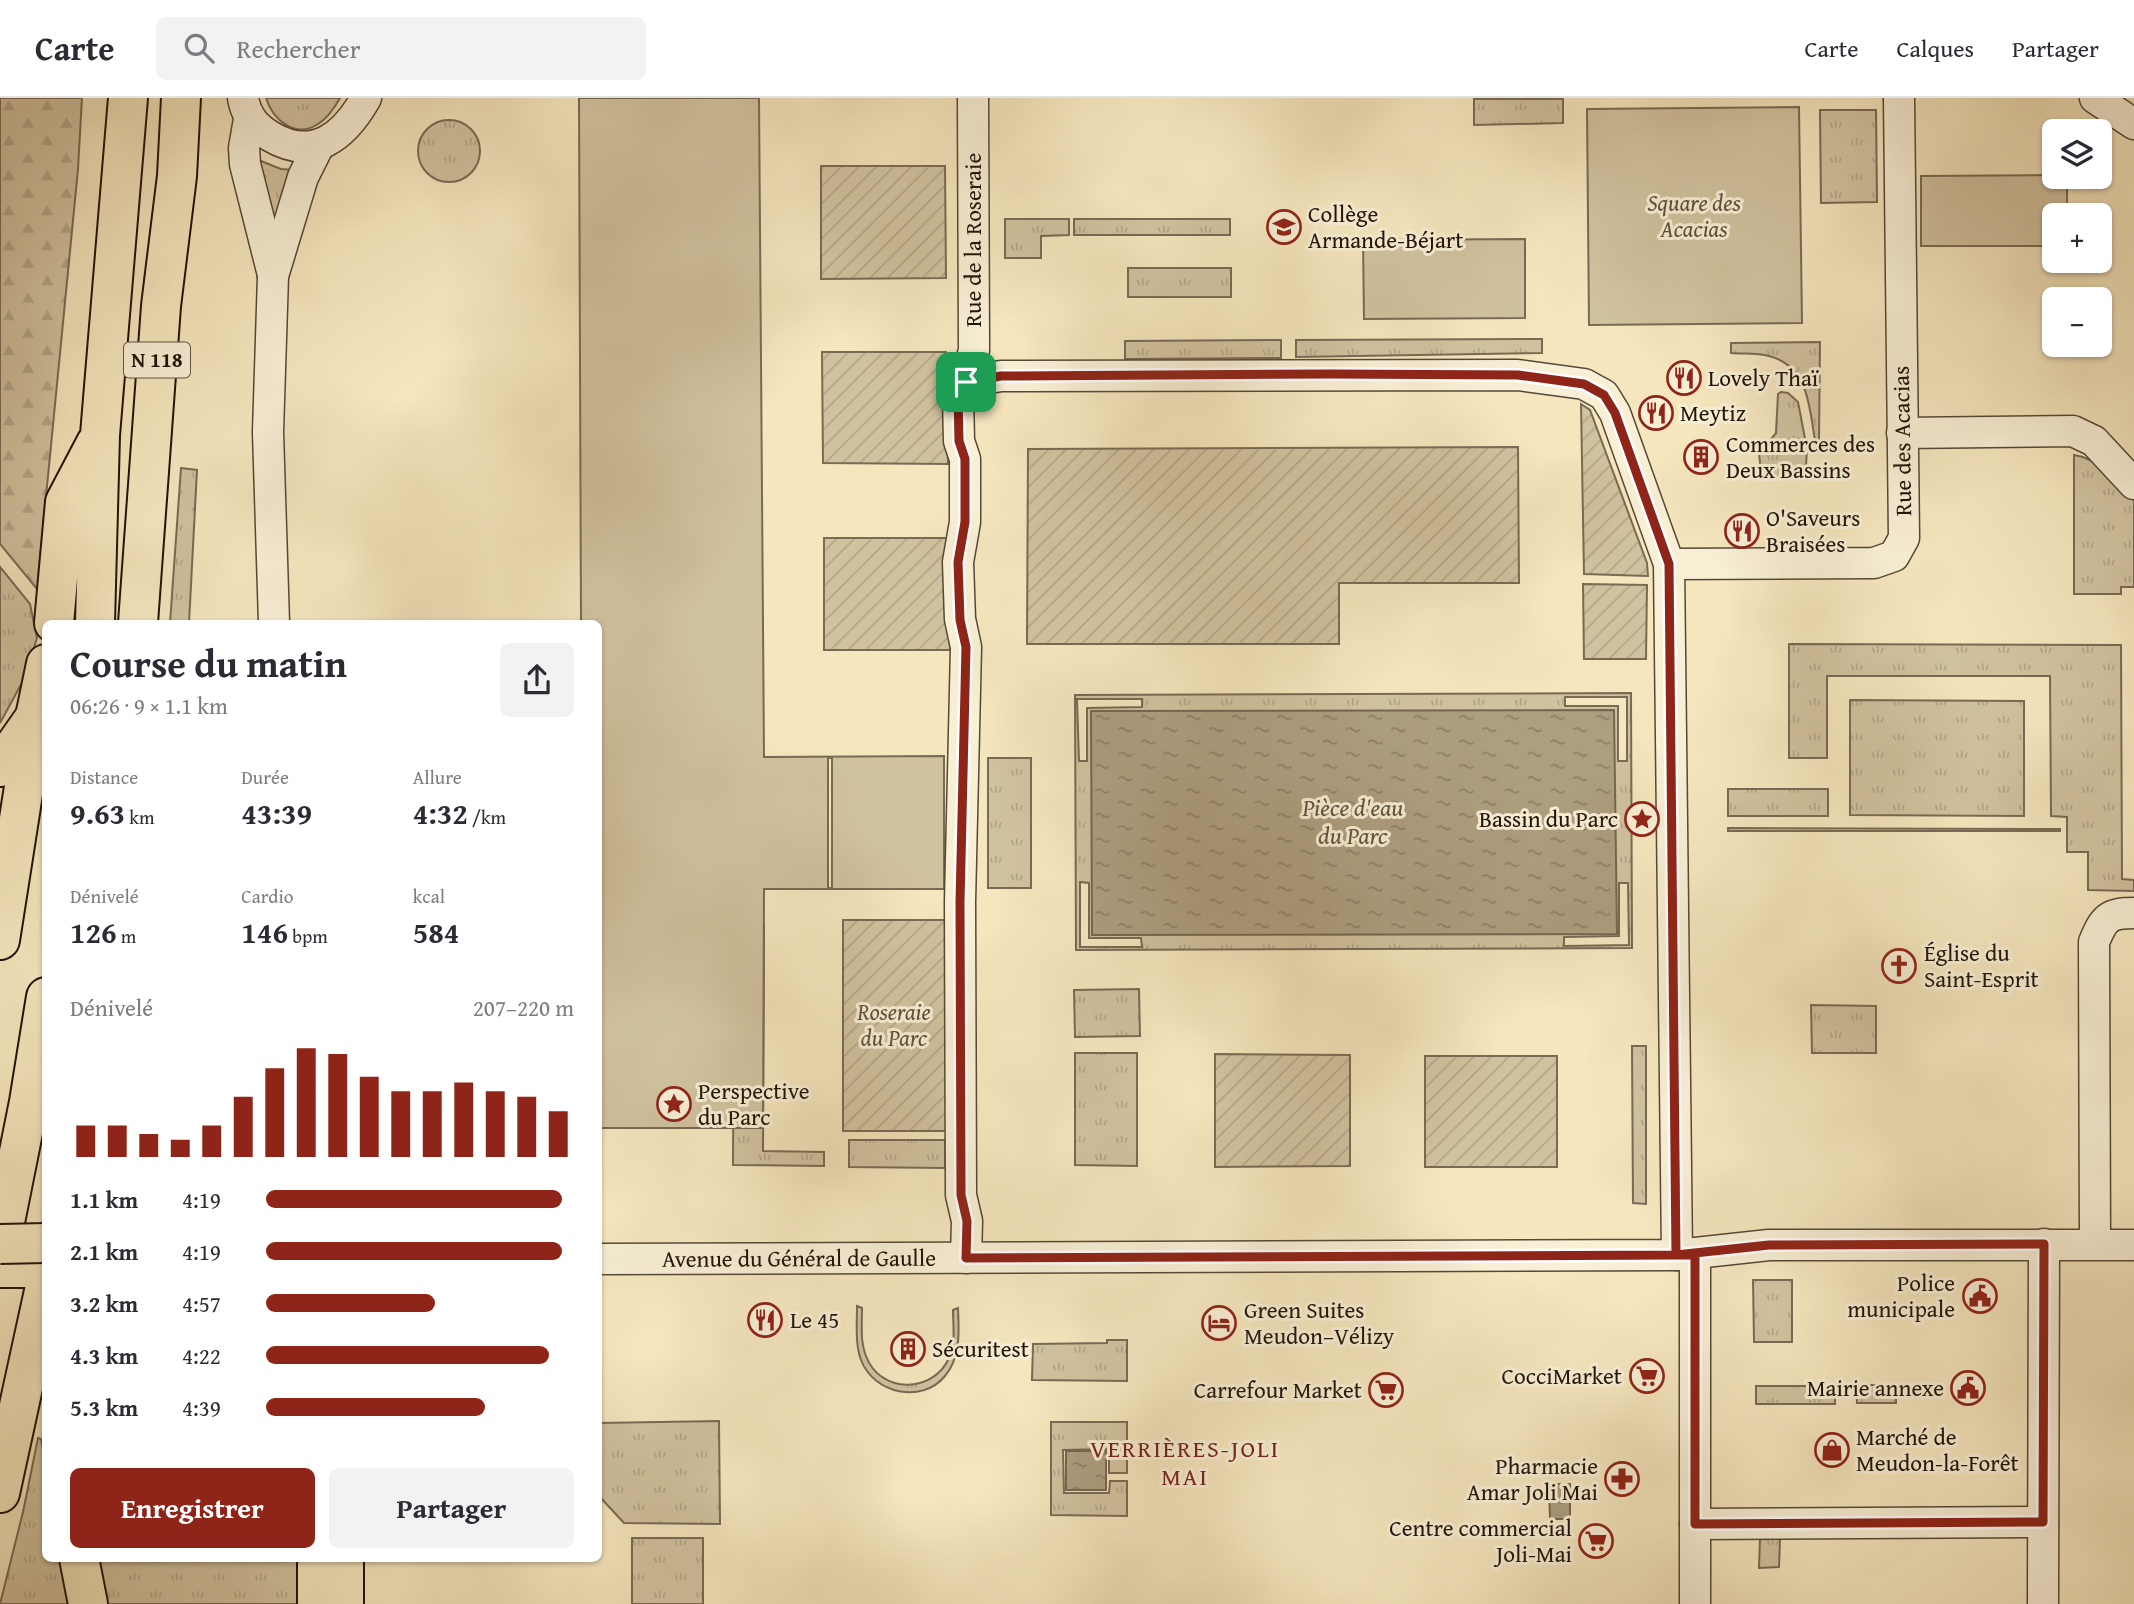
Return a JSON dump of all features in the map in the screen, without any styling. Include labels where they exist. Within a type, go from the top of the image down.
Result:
[{"type":"main road","name":"N 118","points":[[95,620],[100,435],[128,98]]},
{"type":"main road","name":"N 118","points":[[138,620],[161,306],[177,176],[181,98]]},
{"type":"main road","points":[[54,620],[65,502],[100,435]]},
{"type":"main road","points":[[0,940],[42,683]]},
{"type":"main road","points":[[0,767],[35,717]]},
{"type":"main road","points":[[42,1022],[0,1245],[42,1243]]},
{"type":"main road","points":[[0,1268],[42,1268]]},
{"type":"main road","points":[[0,1493],[42,1300]]},
{"type":"main road","points":[[80,1562],[88,1604]]},
{"type":"main road","points":[[317,1562],[317,1604]]},
{"type":"main road","points":[[344,1562],[344,1604]]},
{"type":"street","points":[[274,620],[268,432],[273,276],[303,177],[319,145],[344,128],[366,98]]},
{"type":"street","name":"Rue de la Roseraie","points":[[966,1258],[967,1221],[961,1195],[960,902],[966,647],[960,620],[958,562],[965,522],[965,459],[959,441],[958,396],[966,382],[974,350],[973,98]]},
{"type":"street","name":"Rue des Acacias","points":[[1669,564],[1874,564],[1894,556],[1904,538],[1899,98]]},
{"type":"street","points":[[2095,98],[2134,124]]},
{"type":"street","points":[[246,108],[267,134],[288,146],[319,145]]},
{"type":"street","points":[[246,108],[245,164],[273,276]]},
{"type":"street","points":[[966,382],[1001,376],[1518,375],[1584,384],[1604,395],[1610,403],[1669,564],[1695,1604]]},
{"type":"street","points":[[1902,433],[2073,431],[2094,441],[2134,484]]},
{"type":"street","points":[[2095,1244],[2094,942],[2102,922],[2116,913],[2134,913]]},
{"type":"street","points":[[2043,1604],[2044,1244]]},
{"type":"street","name":"Avenue du Général de Gaulle","points":[[602,1259],[1686,1255],[1769,1245],[2134,1245]]},
{"type":"street","points":[[1695,1524],[2043,1522]]},
{"type":"green space","points":[[0,98],[82,98],[78,169],[37,589],[0,544]]},
{"type":"green space","points":[[266,98],[340,98],[322,122],[301,129],[293,128],[279,120]]},
{"type":"green space","points":[[579,98],[759,98],[764,757],[944,756],[944,889],[764,889],[763,1128],[602,1128],[602,620],[581,620]],"holes":[[[828,758],[832,758],[832,888],[828,888]]]},
{"type":"green space","points":[[1474,99],[1563,99],[1563,123],[1474,125]]},
{"type":"green space","name":"Square des Acacias","points":[[1799,107],[1802,323],[1589,325],[1587,109]]},
{"type":"green space","points":[[1820,110],[1876,110],[1877,202],[1821,203]]},
{"type":"green space","points":[[449,120],[461,122],[471,129],[478,139],[478,163],[471,173],[461,180],[449,182],[437,180],[427,173],[420,163],[418,151],[420,139],[427,129],[437,122]]},
{"type":"green space","points":[[256,159],[281,169],[293,170],[281,243]]},
{"type":"green space","points":[[821,166],[945,166],[946,278],[821,279]]},
{"type":"green space","points":[[2042,175],[2042,189],[2067,189],[2067,203],[2042,203],[2042,246],[1921,246],[1921,176]]},
{"type":"green space","points":[[1005,219],[1069,219],[1069,235],[1041,236],[1041,258],[1005,258]]},
{"type":"green space","points":[[1074,219],[1230,219],[1230,235],[1074,235]]},
{"type":"green space","points":[[1525,239],[1525,318],[1364,319],[1363,240]]},
{"type":"green space","points":[[1128,268],[1231,268],[1231,297],[1128,297]]},
{"type":"green space","points":[[1542,339],[1542,353],[1296,357],[1296,340]]},
{"type":"green space","points":[[1281,340],[1281,358],[1125,359],[1125,341]]},
{"type":"green space","points":[[1820,342],[1819,440],[1815,440],[1805,389],[1800,378],[1782,361],[1769,356],[1731,353],[1731,343]]},
{"type":"green space","points":[[822,352],[946,352],[948,464],[823,463]]},
{"type":"green space","points":[[1788,393],[1798,402],[1807,449],[1806,466],[1799,475],[1769,477],[1761,470],[1759,454],[1776,433],[1778,394]]},
{"type":"green space","points":[[1581,404],[1590,410],[1647,563],[1648,576],[1584,574]]},
{"type":"green space","points":[[1518,447],[1519,583],[1339,583],[1339,644],[1027,644],[1028,449]]},
{"type":"green space","points":[[2074,455],[2100,466],[2134,500],[2134,587],[2121,587],[2121,594],[2074,594]]},
{"type":"green space","points":[[181,468],[197,470],[189,620],[170,620]]},
{"type":"green space","points":[[824,538],[948,538],[950,650],[824,650]]},
{"type":"green space","points":[[0,567],[30,604],[37,638],[24,679],[0,723]]},
{"type":"green space","points":[[1583,584],[1647,585],[1646,659],[1584,659]]},
{"type":"green space","points":[[1789,644],[2121,645],[2122,879],[2134,880],[2134,891],[2088,890],[2088,852],[2067,852],[2067,817],[2051,816],[2050,676],[1827,676],[1827,758],[1789,758]]},
{"type":"green space","name":"Pièce d'eau du Parc","points":[[1631,693],[1632,948],[1076,950],[1075,695]],"holes":[[[1565,697],[1627,697],[1627,761],[1618,761],[1618,706],[1565,706]],[[1077,699],[1142,699],[1142,707],[1087,708],[1087,761],[1079,761]],[[1080,882],[1089,883],[1089,938],[1141,938],[1142,947],[1080,947]],[[1619,883],[1628,883],[1629,945],[1564,946],[1564,937],[1619,936]]]},
{"type":"green space","points":[[1850,700],[2024,701],[2024,816],[1850,815]]},
{"type":"green space","points":[[988,758],[1031,758],[1031,888],[988,888]]},
{"type":"green space","points":[[1728,789],[1828,789],[1828,816],[1728,816]]},
{"type":"green space","points":[[1728,828],[2060,829],[2060,831],[1728,831]]},
{"type":"green space","name":"Roseraie du Parc","points":[[843,920],[946,920],[946,1131],[843,1131]]},
{"type":"green space","points":[[734,925],[764,925],[763,1151],[824,1152],[824,1166],[733,1165]]},
{"type":"green space","points":[[1139,989],[1140,1036],[1075,1037],[1074,990]]},
{"type":"green space","points":[[1811,1005],[1876,1006],[1876,1053],[1812,1053]]},
{"type":"green space","points":[[1632,1046],[1646,1046],[1646,1204],[1633,1203]]},
{"type":"green space","points":[[1075,1053],[1137,1053],[1137,1166],[1075,1165]]},
{"type":"green space","points":[[1215,1054],[1350,1055],[1350,1166],[1215,1167]]},
{"type":"green space","points":[[1425,1056],[1557,1056],[1557,1167],[1425,1167]]},
{"type":"green space","points":[[849,1140],[945,1140],[945,1168],[849,1167]]},
{"type":"green space","points":[[1753,1280],[1792,1280],[1792,1342],[1754,1342]]},
{"type":"green space","points":[[857,1306],[862,1308],[863,1344],[873,1368],[894,1383],[907,1385],[931,1378],[949,1358],[954,1334],[953,1310],[958,1308],[959,1335],[956,1352],[945,1376],[935,1385],[912,1392],[899,1391],[876,1381],[867,1372],[859,1354]]},
{"type":"green space","points":[[1107,1340],[1127,1340],[1127,1381],[1032,1380],[1033,1344],[1107,1343]]},
{"type":"green space","points":[[1856,1385],[1896,1385],[1896,1403],[1857,1403]]},
{"type":"green space","points":[[1756,1386],[1835,1386],[1835,1404],[1756,1404]]},
{"type":"green space","points":[[719,1421],[720,1524],[624,1523],[602,1499],[602,1423]]},
{"type":"green space","points":[[1051,1422],[1127,1422],[1127,1473],[1109,1473],[1109,1449],[1063,1450],[1064,1493],[1109,1493],[1110,1481],[1127,1481],[1127,1516],[1051,1515]]},
{"type":"green space","points":[[38,1438],[42,1444],[42,1562],[64,1562],[72,1604],[0,1604]]},
{"type":"green space","points":[[632,1538],[703,1538],[703,1604],[632,1604]]},
{"type":"green space","points":[[1760,1538],[1780,1538],[1779,1567],[1759,1568]]},
{"type":"green space","points":[[94,1562],[304,1562],[303,1604],[105,1604]]},
{"type":"water","name":"Pièce d'eau du Parc","points":[[1614,710],[1617,934],[1092,935],[1091,711]]},
{"type":"water","points":[[1066,1451],[1106,1451],[1106,1490],[1066,1490]]},
{"type":"water","points":[[1549,1484],[1570,1484],[1570,1519],[1550,1519]]},
{"type":"place","name":"Collège Armande-Béjart","points":[[1284,227]]},
{"type":"place","name":"Lovely Thaï","points":[[1684,378]]},
{"type":"place","name":"Meytiz","points":[[1656,413]]},
{"type":"place","name":"Commerces des Deux Bassins","points":[[1701,457]]},
{"type":"place","name":"O'Saveurs Braisées","points":[[1742,531]]},
{"type":"place","name":"Bassin du Parc","points":[[1642,819]]},
{"type":"place","name":"Église du Saint-Esprit","points":[[1899,966]]},
{"type":"place","name":"Perspective du Parc","points":[[674,1104]]},
{"type":"place","name":"Police municipale","points":[[1980,1296]]},
{"type":"place","name":"Le 45","points":[[765,1320]]},
{"type":"place","name":"Green Suites Meudon–Vélizy","points":[[1219,1323]]},
{"type":"place","name":"Sécuritest","points":[[908,1349]]},
{"type":"place","name":"CocciMarket","points":[[1647,1376]]},
{"type":"place","name":"Mairie annexe","points":[[1968,1388]]},
{"type":"place","name":"Carrefour Market","points":[[1386,1390]]},
{"type":"place","name":"Marché de Meudon-la-Forêt","points":[[1832,1450]]},
{"type":"place","name":"Pharmacie Amar Joli Mai","points":[[1622,1479]]},
{"type":"place","name":"Centre commercial Joli-Mai","points":[[1596,1541]]},
{"type":"district","name":"VERRIÈRES-JOLI MAI","points":[[1185,1463]]},
{"type":"route","points":[[1518,375],[1584,384],[1604,395],[1615,413],[1669,564],[1676,1255],[1769,1245],[2044,1244],[2043,1522],[1695,1524],[1695,1255],[966,1258],[967,1221],[961,1195],[960,913],[966,647],[960,620],[958,562],[965,522],[965,459],[959,441],[958,396],[966,382],[1001,376],[1518,375]]}]
